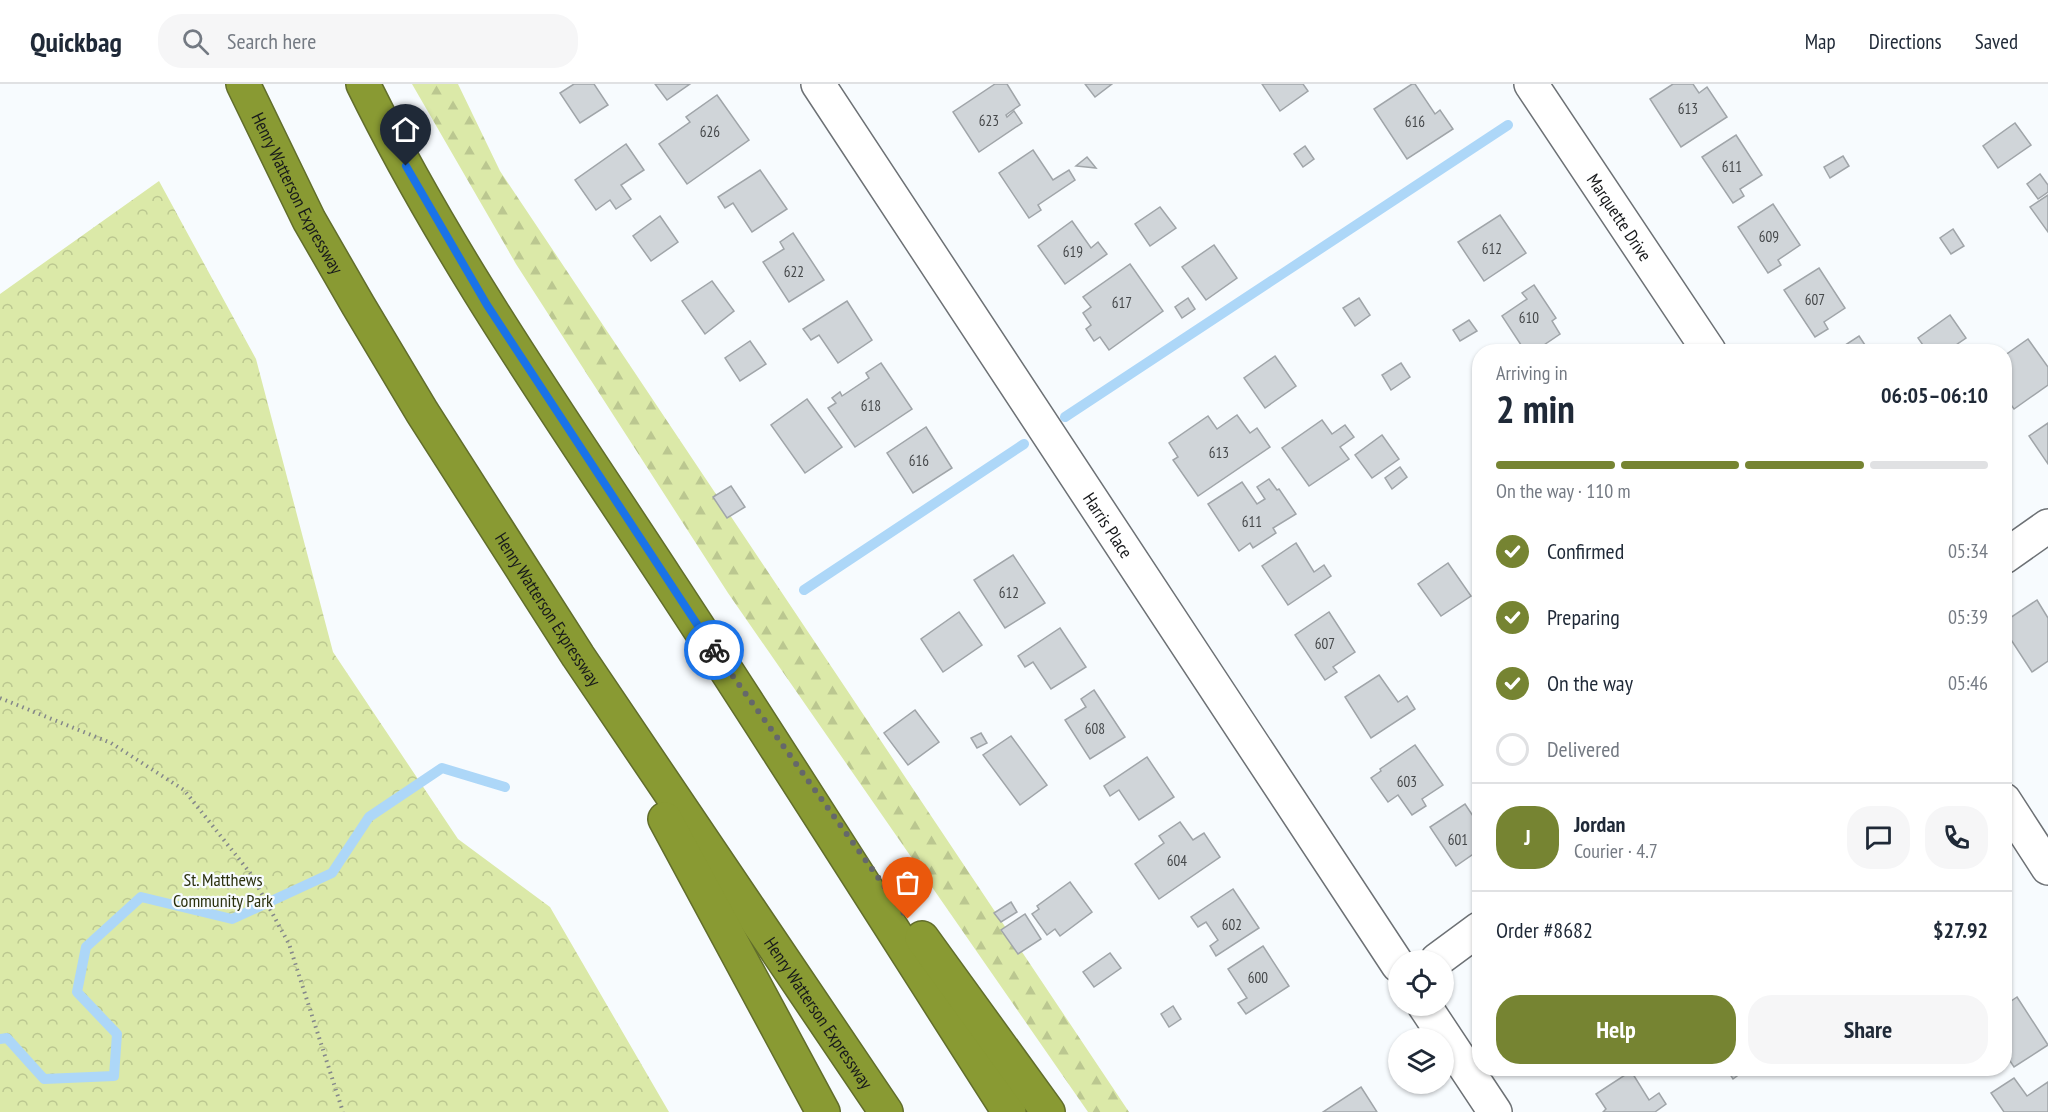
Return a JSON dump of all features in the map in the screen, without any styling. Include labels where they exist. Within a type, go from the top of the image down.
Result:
[{"type":"highway","name":"Henry Watterson Expressway","points":[[243,84],[309,220],[422,412],[578,656],[886,1112]]},
{"type":"highway","points":[[363,84],[384,129],[487,305],[714,650],[1009,1112]]},
{"type":"highway","points":[[714,650],[1048,1112]]},
{"type":"highway","points":[[578,656],[823,1112]]},
{"type":"street","name":"Harris Place","points":[[818,84],[1388,951]]},
{"type":"street","name":"Marquette Drive","points":[[1531,84],[1704,344]]},
{"type":"street","points":[[2012,551],[2048,526]]},
{"type":"street","points":[[2012,812],[2048,867]]},
{"type":"street","points":[[1451,950],[1472,934]]},
{"type":"street","points":[[1431,1016],[1495,1112]]},
{"type":"path","points":[[0,698],[111,744],[184,790],[251,874],[289,944],[343,1112]]},
{"type":"green space","points":[[412,84],[458,84],[500,171],[1129,1112],[1088,1112],[728,593],[516,264]]},
{"type":"green space","name":"St. Matthews Community Park","points":[[159,181],[256,359],[333,652],[458,839],[550,907],[669,1112],[0,1112],[0,294]]},
{"type":"building","points":[[574,84],[594,84],[608,105],[580,123],[560,93]]},
{"type":"building","points":[[655,84],[690,84],[667,100]]},
{"type":"building","points":[[995,84],[1007,84],[1020,105],[1006,115],[1007,117],[1014,111],[1022,123],[979,152],[953,112]]},
{"type":"building","points":[[1085,84],[1112,84],[1095,97]]},
{"type":"building","points":[[1262,84],[1303,84],[1308,91],[1280,111]]},
{"type":"building","points":[[1415,84],[1435,114],[1440,110],[1453,129],[1407,159],[1374,109]]},
{"type":"building","points":[[1673,84],[1693,84],[1699,93],[1707,87],[1727,117],[1681,147],[1650,99]]},
{"type":"building","points":[[717,95],[749,140],[687,184],[659,144],[690,122],[686,117]]},
{"type":"building","points":[[2015,123],[2031,145],[1998,168],[1983,146]]},
{"type":"building","points":[[1736,135],[1762,175],[1740,189],[1744,196],[1733,203],[1702,157]]},
{"type":"building","points":[[626,144],[644,170],[621,185],[631,199],[616,209],[610,200],[596,210],[575,180]]},
{"type":"building","points":[[1305,146],[1314,159],[1303,167],[1294,154]]},
{"type":"building","points":[[1033,150],[1053,180],[1069,170],[1075,180],[1038,205],[1041,210],[1029,218],[999,173]]},
{"type":"building","points":[[1843,156],[1849,166],[1830,178],[1824,167]]},
{"type":"building","points":[[1087,157],[1096,168],[1076,166]]},
{"type":"building","points":[[760,170],[787,209],[752,232],[733,203],[725,208],[718,197]]},
{"type":"building","points":[[2040,174],[2048,185],[2048,192],[2038,199],[2027,184]]},
{"type":"building","points":[[2048,195],[2048,232],[2030,207]]},
{"type":"building","points":[[1773,204],[1800,245],[1778,260],[1781,265],[1768,273],[1738,227]]},
{"type":"building","points":[[1160,207],[1176,228],[1150,246],[1135,224]]},
{"type":"building","points":[[1500,215],[1526,253],[1484,281],[1458,242]]},
{"type":"building","points":[[660,216],[678,242],[651,261],[633,236]]},
{"type":"building","points":[[1072,221],[1091,248],[1098,242],[1107,254],[1065,284],[1038,246]]},
{"type":"building","points":[[1953,229],[1964,246],[1951,254],[1940,238]]},
{"type":"building","points":[[793,233],[824,280],[789,302],[763,262],[784,249],[780,242]]},
{"type":"building","points":[[1214,245],[1237,278],[1206,300],[1182,267]]},
{"type":"building","points":[[1130,264],[1163,311],[1109,350],[1100,337],[1094,341],[1086,329],[1091,325],[1083,313],[1091,307],[1083,297]]},
{"type":"building","points":[[1819,268],[1845,308],[1824,322],[1828,329],[1815,337],[1784,290]]},
{"type":"building","points":[[712,281],[734,311],[705,334],[682,301]]},
{"type":"building","points":[[1534,285],[1556,318],[1552,321],[1560,334],[1545,344],[1520,344],[1502,316],[1527,299],[1522,293]]},
{"type":"building","points":[[1188,298],[1195,309],[1182,318],[1175,307]]},
{"type":"building","points":[[1359,298],[1370,315],[1355,326],[1343,308]]},
{"type":"building","points":[[847,301],[872,340],[838,363],[819,335],[811,340],[803,329]]},
{"type":"building","points":[[1950,315],[1966,338],[1957,344],[1922,344],[1918,338]]},
{"type":"building","points":[[1469,320],[1477,331],[1460,341],[1453,330]]},
{"type":"building","points":[[1859,336],[1864,344],[1847,344]]},
{"type":"building","points":[[2028,339],[2048,367],[2048,385],[2014,409],[2012,406],[2012,350]]},
{"type":"building","points":[[750,341],[766,364],[740,381],[725,358]]},
{"type":"building","points":[[1275,356],[1296,386],[1265,408],[1244,378]]},
{"type":"building","points":[[881,363],[912,409],[855,447],[828,408],[836,403],[832,398],[840,392],[842,396],[869,378],[866,373]]},
{"type":"building","points":[[1401,363],[1410,377],[1391,390],[1382,375]]},
{"type":"building","points":[[807,399],[842,447],[805,473],[771,425]]},
{"type":"building","points":[[1237,415],[1250,433],[1257,428],[1270,447],[1198,496],[1173,460],[1178,457],[1169,443],[1208,416],[1217,429]]},
{"type":"building","points":[[1322,420],[1332,434],[1345,425],[1354,437],[1340,447],[1349,459],[1309,486],[1282,448]]},
{"type":"building","points":[[2048,423],[2048,464],[2029,436]]},
{"type":"building","points":[[926,427],[952,468],[913,493],[887,453]]},
{"type":"building","points":[[1382,435],[1399,459],[1372,478],[1355,455]]},
{"type":"building","points":[[1400,467],[1407,477],[1392,489],[1385,478]]},
{"type":"building","points":[[1269,479],[1277,490],[1279,489],[1296,514],[1273,528],[1276,533],[1253,548],[1250,543],[1239,551],[1208,504],[1242,482],[1257,504],[1265,499],[1257,487]]},
{"type":"building","points":[[731,486],[745,507],[727,518],[713,497]]},
{"type":"building","points":[[1296,543],[1314,572],[1324,565],[1331,576],[1288,605],[1262,566]]},
{"type":"building","points":[[1013,555],[1045,603],[1005,628],[974,580]]},
{"type":"building","points":[[1448,563],[1471,596],[1441,616],[1418,584]]},
{"type":"building","points":[[2037,600],[2048,618],[2048,661],[2032,672],[2012,641],[2012,617]]},
{"type":"building","points":[[959,612],[982,645],[943,672],[921,639]]},
{"type":"building","points":[[1329,612],[1355,652],[1333,667],[1337,672],[1325,680],[1295,635]]},
{"type":"building","points":[[1060,628],[1086,667],[1051,689],[1033,662],[1025,667],[1018,656]]},
{"type":"building","points":[[1379,675],[1398,702],[1407,696],[1415,709],[1371,738],[1345,697]]},
{"type":"building","points":[[1094,690],[1125,737],[1090,759],[1065,720],[1086,707],[1081,699]]},
{"type":"building","points":[[915,710],[939,742],[908,765],[884,733]]},
{"type":"building","points":[[981,733],[987,743],[977,748],[971,738]]},
{"type":"building","points":[[1011,736],[1047,785],[1020,805],[983,755]]},
{"type":"building","points":[[1415,745],[1443,785],[1422,799],[1426,806],[1412,815],[1398,795],[1388,802],[1371,778],[1381,771],[1380,769]]},
{"type":"building","points":[[1147,757],[1174,797],[1139,820],[1119,790],[1110,796],[1104,786]]},
{"type":"building","points":[[1465,804],[1472,814],[1472,855],[1456,866],[1430,827]]},
{"type":"building","points":[[1180,822],[1193,840],[1204,833],[1220,857],[1159,899],[1135,864],[1164,843],[1159,836]]},
{"type":"building","points":[[1070,882],[1092,912],[1060,936],[1055,929],[1047,935],[1032,914],[1039,909],[1037,906]]},
{"type":"building","points":[[1233,889],[1259,928],[1216,956],[1210,946],[1218,940],[1206,922],[1198,927],[1191,917]]},
{"type":"building","points":[[1011,902],[1017,912],[1001,922],[994,913]]},
{"type":"building","points":[[1025,914],[1041,939],[1018,954],[1001,930]]},
{"type":"building","points":[[1263,946],[1289,986],[1246,1014],[1238,1003],[1247,998],[1228,969]]},
{"type":"building","points":[[1110,953],[1121,968],[1094,987],[1083,972]]},
{"type":"building","points":[[2017,997],[2048,1045],[2014,1067],[2012,1064],[2012,1000]]},
{"type":"building","points":[[1173,1006],[1181,1019],[1169,1027],[1161,1014]]},
{"type":"building","points":[[1623,1076],[1634,1076],[1649,1100],[1659,1093],[1666,1104],[1655,1112],[1603,1112],[1606,1109],[1596,1094]]},
{"type":"building","points":[[2014,1078],[2027,1096],[2048,1082],[2048,1112],[2004,1112],[1991,1093]]},
{"type":"building","points":[[1361,1087],[1377,1112],[1323,1112]]},
{"type":"waterway","points":[[1065,417],[1508,125]]},
{"type":"waterway","points":[[804,590],[1024,444]]},
{"type":"waterway","points":[[0,1039],[7,1038],[44,1079],[114,1076],[117,1034],[77,992],[86,947],[141,897],[232,919],[332,873],[369,817],[442,768],[505,787]]},
{"type":"way so far","points":[[714,650],[908,919]]},
{"type":"route","points":[[406,166],[487,305],[714,650]]}]
